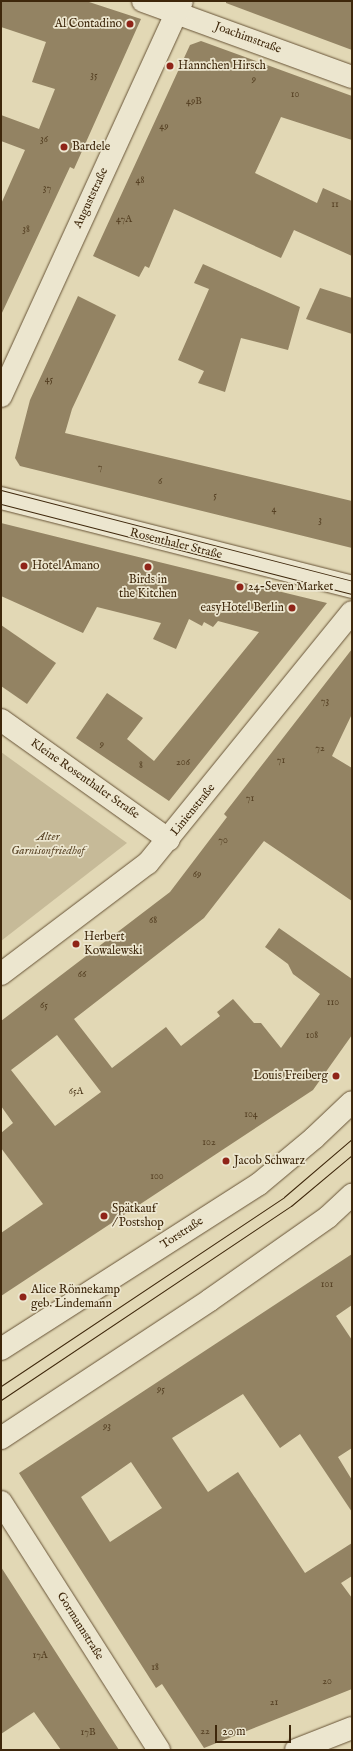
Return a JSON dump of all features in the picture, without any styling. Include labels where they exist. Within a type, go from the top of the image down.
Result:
[{"type":"street","name":"Joachimstraße","points":[[143,1],[179,7],[352,77]]},
{"type":"street","name":"Auguststraße","points":[[1,396],[179,7]]},
{"type":"street","name":"Rosenthaler Straße","points":[[1,498],[352,587]]},
{"type":"street","name":"Linienstraße","points":[[1,974],[148,863],[169,840],[352,612]]},
{"type":"street","name":"Kleine Rosenthaler Straße","points":[[1,720],[169,840]]},
{"type":"street","name":"Torstraße","points":[[1,1349],[259,1184],[314,1138],[352,1102]]},
{"type":"street","points":[[1,1438],[210,1300],[328,1217],[352,1195]]},
{"type":"street","name":"Gormannstraße","points":[[1,1502],[159,1750]]},
{"type":"street","points":[[296,1750],[352,1728]]},
{"type":"green space","name":"Alter Garnisonfriedhof","points":[[1,752],[127,843],[1,941]]},
{"type":"building","points":[[1,1],[86,1],[141,19],[74,169],[70,167],[1,315],[1,204],[25,150],[1,141],[1,115],[39,129],[55,89],[32,82],[46,42],[1,27]]},
{"type":"building","points":[[226,1],[352,1],[352,50],[226,3]]},
{"type":"building","points":[[201,41],[352,96],[352,140],[281,117],[255,173],[317,203],[323,188],[352,201],[352,256],[294,230],[281,258],[174,209],[149,268],[145,266],[139,277],[93,256],[190,45]]},
{"type":"building","points":[[203,264],[300,307],[288,350],[241,338],[225,392],[198,383],[204,371],[178,360],[209,289],[194,283]]},
{"type":"building","points":[[320,288],[352,298],[352,334],[306,319]]},
{"type":"building","points":[[78,296],[116,315],[72,409],[65,433],[352,501],[352,548],[20,466],[15,458],[30,400]]},
{"type":"building","points":[[1,523],[327,603],[169,801],[76,738],[107,693],[143,718],[127,739],[154,761],[259,632],[218,621],[213,627],[204,622],[202,626],[189,619],[176,649],[153,639],[161,623],[97,607],[83,633],[1,596]]},
{"type":"building","points":[[1,625],[56,663],[27,704],[1,686]]},
{"type":"building","points":[[352,649],[352,714],[332,756],[352,768],[352,901],[264,841],[204,918],[74,1019],[112,1068],[166,1027],[181,1046],[220,1016],[217,1012],[233,999],[254,1023],[261,1023],[281,1048],[320,994],[293,974],[288,964],[265,947],[279,928],[352,979],[352,1035],[313,1090],[1,1296],[1,1233],[43,1204],[1,1148],[1,1133],[13,1123],[1,1106],[1,1021],[170,892],[227,817],[224,814]],"holes":[[[57,1035],[101,1092],[55,1126],[11,1070]]]},
{"type":"building","points":[[352,1254],[352,1305],[336,1316],[352,1340],[352,1448],[338,1457],[352,1480],[352,1512],[300,1434],[280,1448],[243,1394],[172,1438],[208,1492],[238,1472],[305,1573],[352,1543],[352,1576],[341,1583],[352,1598],[352,1689],[204,1748],[162,1684],[156,1688],[19,1473]],"holes":[[[131,1462],[162,1508],[110,1542],[81,1497]]]},
{"type":"building","points":[[1,1567],[119,1750],[61,1750],[34,1712],[1,1734]]},
{"type":"tram line","points":[[1,490],[352,581]]},
{"type":"tram line","points":[[1,504],[352,594]]},
{"type":"tram line","points":[[1,1386],[284,1197],[352,1139]]},
{"type":"tram line","points":[[1,1400],[291,1206],[352,1155]]},
{"type":"place","name":"Al Contadino","points":[[130,24]]},
{"type":"place","name":"Hannchen Hirsch","points":[[170,66]]},
{"type":"place","name":"Bardele","points":[[64,147]]},
{"type":"place","name":"Hotel Amano","points":[[24,566]]},
{"type":"place","name":"Birds in the Kitchen","points":[[148,567]]},
{"type":"place","name":"24-Seven Market","points":[[240,587]]},
{"type":"place","name":"easyHotel Berlin","points":[[292,608]]},
{"type":"place","name":"Herbert Kowalewski","points":[[76,944]]},
{"type":"place","name":"Louis Freiberg","points":[[336,1076]]},
{"type":"place","name":"Jacob Schwarz","points":[[226,1161]]},
{"type":"place","name":"Spätkauf / Postshop","points":[[104,1216]]},
{"type":"place","name":"Alice Rönnekamp geb. Lindemann","points":[[23,1297]]}]
